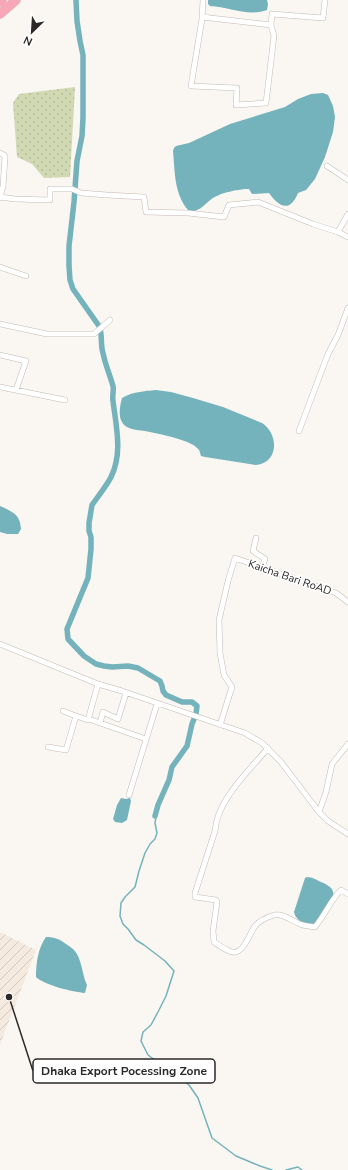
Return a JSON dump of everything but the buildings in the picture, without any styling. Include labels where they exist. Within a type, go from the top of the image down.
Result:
[{"type":"highway","points":[[0,14],[16,0]]},
{"type":"street","points":[[203,0],[202,18],[191,86],[237,88],[236,106],[266,103],[274,36],[271,25],[272,14],[322,18],[325,0]]},
{"type":"street","points":[[202,18],[271,25]]},
{"type":"street","points":[[0,153],[4,154],[5,157],[3,186],[0,197],[50,200],[50,189],[72,189],[81,193],[144,197],[146,212],[188,213],[224,217],[229,205],[258,202],[348,237]]},
{"type":"street","points":[[327,166],[348,180]]},
{"type":"street","points":[[338,232],[348,214]]},
{"type":"street","points":[[0,267],[26,276]]},
{"type":"street","points":[[299,431],[328,354],[338,335],[348,308]]},
{"type":"street","points":[[0,324],[47,334],[94,334],[110,320]]},
{"type":"street","points":[[0,355],[26,361],[16,390]]},
{"type":"street","points":[[0,387],[65,400]]},
{"type":"street","points":[[256,538],[253,551],[265,559],[262,568]]},
{"type":"street","name":"Kaicha Bari RoAD","points":[[220,725],[232,687],[224,675],[220,653],[219,620],[235,558],[336,593],[348,602]]},
{"type":"street","points":[[0,644],[98,684],[245,733],[268,748],[281,762],[319,812],[328,821],[348,834]]},
{"type":"street","points":[[88,719],[98,684]]},
{"type":"street","points":[[100,723],[103,712],[118,718],[126,693]]},
{"type":"street","points":[[129,795],[157,704]]},
{"type":"street","points":[[63,711],[146,739]]},
{"type":"street","points":[[48,747],[66,750],[76,716]]},
{"type":"street","points":[[319,812],[326,792],[332,764],[348,744]]},
{"type":"street","points":[[268,748],[228,796],[215,822],[214,831],[194,893],[195,897],[216,900],[217,902],[213,931],[214,942],[231,952],[238,952],[244,946],[255,926],[262,920],[274,915],[279,915],[290,919],[301,925],[315,927],[322,919],[334,896],[341,890],[348,894]]},
{"type":"shaded area","points":[[0,932],[36,950],[0,1045]]},
{"type":"green space","points":[[75,87],[70,177],[44,178],[32,164],[17,157],[13,103],[19,94]]},
{"type":"water","points":[[208,0],[267,0],[268,4],[267,10],[260,12],[246,12],[210,6],[208,4]]},
{"type":"water","points":[[323,93],[328,95],[333,106],[335,117],[333,132],[325,157],[315,179],[306,190],[298,193],[292,203],[284,206],[277,202],[269,193],[252,194],[249,189],[245,189],[231,191],[220,195],[213,198],[201,208],[189,211],[180,198],[176,183],[173,151],[176,146],[189,143],[230,124],[285,107],[298,99],[311,94]]},
{"type":"water","points":[[156,390],[171,392],[223,407],[262,423],[268,428],[274,441],[272,454],[264,463],[256,465],[205,457],[201,456],[198,449],[188,442],[165,435],[131,429],[125,426],[122,423],[120,415],[122,398],[134,393]]},
{"type":"water","points":[[0,506],[15,514],[19,520],[21,529],[18,534],[7,534],[0,532]]},
{"type":"water","points":[[121,798],[130,798],[131,801],[127,820],[122,823],[115,822],[113,819],[117,805]]},
{"type":"water","points":[[307,877],[327,885],[333,892],[332,899],[327,908],[316,922],[310,925],[301,922],[296,917],[294,912],[305,878]]},
{"type":"water","points":[[46,937],[52,937],[59,940],[77,953],[87,985],[85,993],[66,990],[45,983],[36,977],[38,956],[43,941]]},
{"type":"waterway","points":[[76,0],[77,21],[83,55],[83,118],[82,136],[77,161],[69,246],[70,280],[73,289],[100,329],[102,350],[113,388],[118,449],[115,468],[111,477],[92,505],[89,523],[91,549],[88,578],[67,629],[68,639],[84,656],[96,664],[112,667],[128,666],[138,668],[160,681],[166,695],[182,702],[192,702],[197,706],[187,746],[172,767],[169,780],[155,816]]},
{"type":"waterway","points":[[158,804],[155,823],[157,833],[155,839],[145,853],[135,887],[121,903],[120,916],[123,924],[136,940],[165,961],[174,971],[166,996],[151,1025],[143,1032],[141,1041],[148,1055],[189,1085],[198,1098],[212,1138],[236,1156],[272,1170]]},
{"type":"waterway","points":[[286,1170],[298,1167],[302,1170]]},
{"type":"place","name":"Dhaka Export Pocessing Zone","points":[[9,997]]}]
